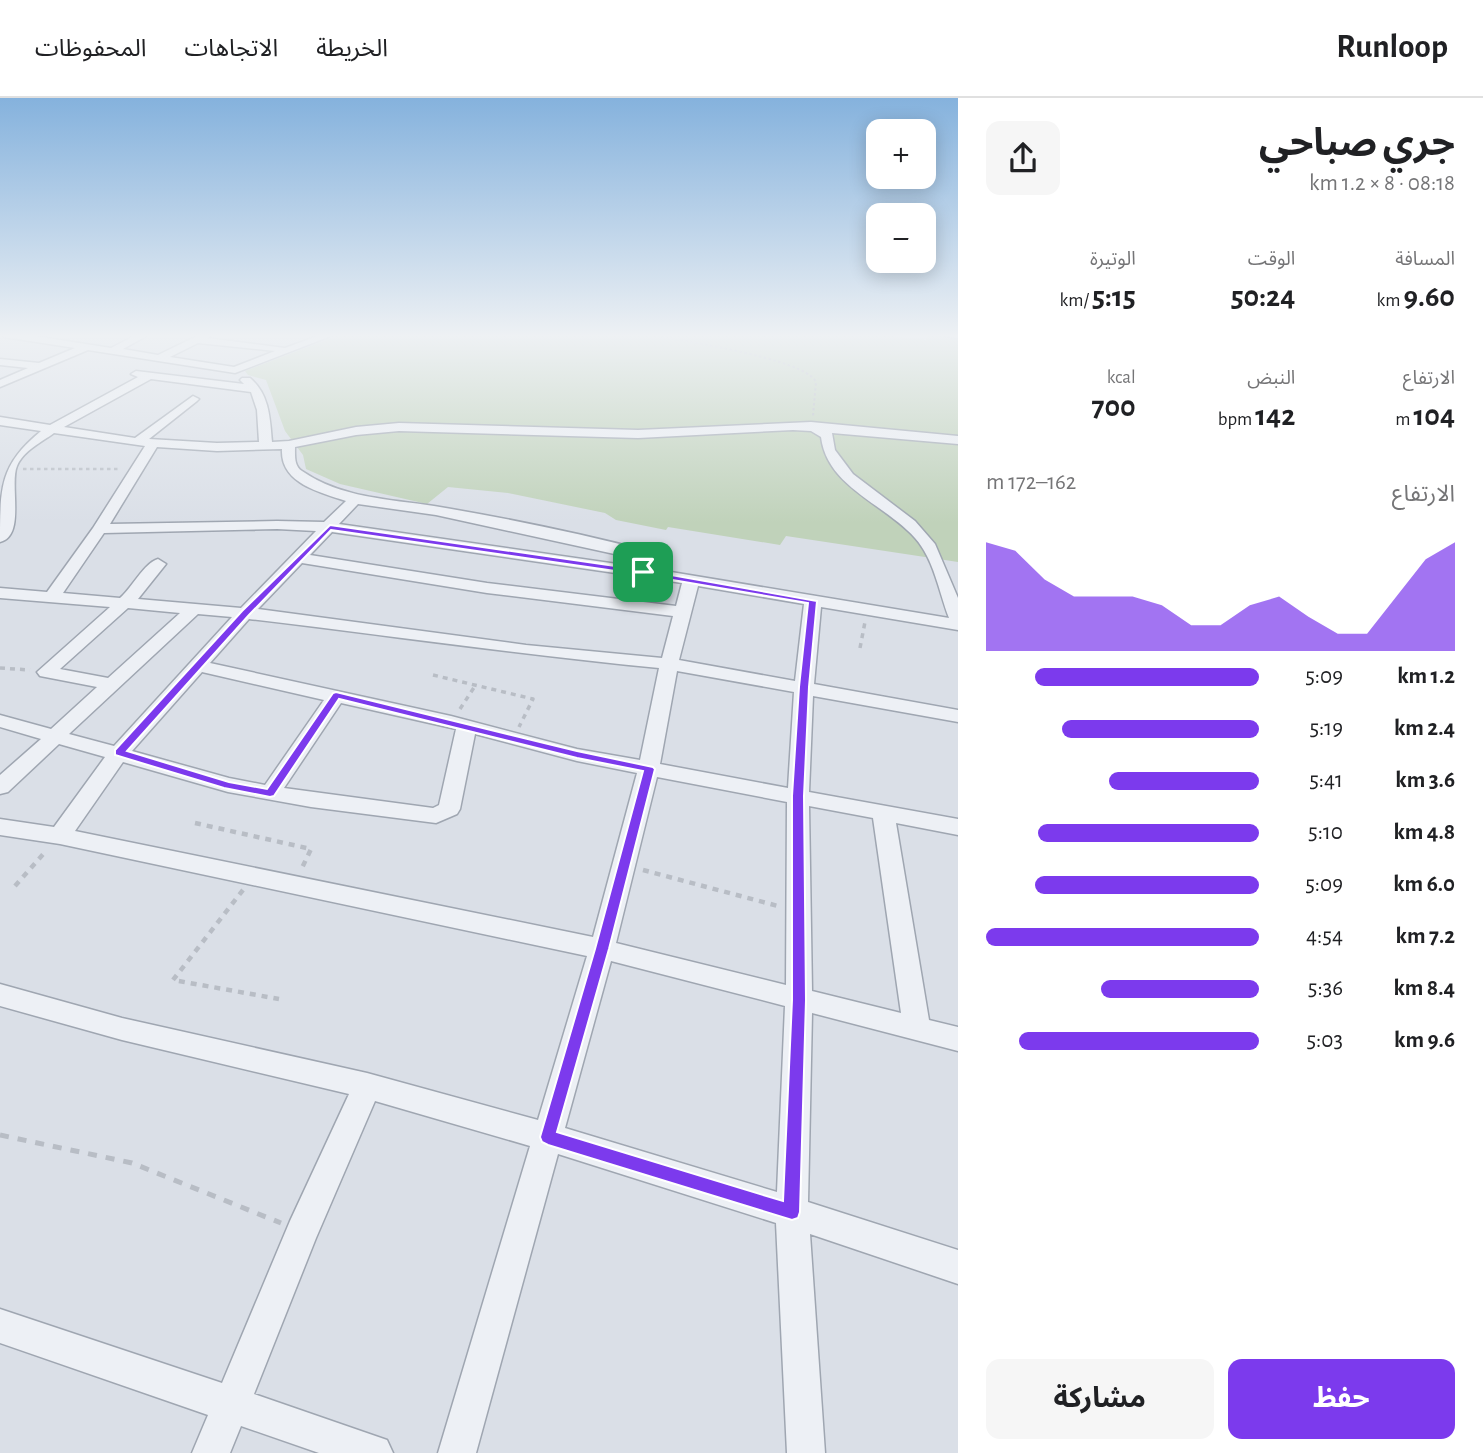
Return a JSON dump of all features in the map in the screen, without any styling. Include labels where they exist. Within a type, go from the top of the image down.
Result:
[{"type":"street","points":[[0,538],[10,517],[7,493],[10,469],[20,453],[52,429],[110,397]]},
{"type":"street","points":[[260,397],[266,446]]},
{"type":"street","points":[[137,442],[193,399]]},
{"type":"street","points":[[0,421],[137,442],[217,447],[289,444],[356,431],[400,427],[638,434],[811,426],[867,434],[958,440]]},
{"type":"street","points":[[0,432],[14,423]]},
{"type":"street","points":[[811,426],[827,435],[826,441],[836,464],[845,475],[922,536],[936,561],[958,620]]},
{"type":"street","points":[[51,598],[100,529],[153,443]]},
{"type":"street","points":[[289,444],[288,460],[293,472],[322,488],[355,499],[436,511],[643,554],[650,559],[643,572]]},
{"type":"street","points":[[60,836],[119,753],[245,613],[355,499]]},
{"type":"street","points":[[100,529],[277,525],[330,527],[643,572],[958,625]]},
{"type":"street","points":[[299,558],[487,588],[681,612]]},
{"type":"street","points":[[110,684],[46,672],[125,602],[158,564]]},
{"type":"street","points":[[457,1453],[625,865],[649,769],[681,612],[691,580]]},
{"type":"street","points":[[0,593],[245,613],[398,631],[526,650],[669,664],[958,716]]},
{"type":"street","points":[[806,1453],[792,1212],[799,1000],[798,796],[804,687],[813,601]]},
{"type":"street","points":[[0,787],[195,608]]},
{"type":"street","points":[[198,666],[336,695],[649,769],[958,827]]},
{"type":"street","points":[[270,793],[336,695]]},
{"type":"street","points":[[0,721],[228,785],[425,816],[442,815],[449,809],[459,724]]},
{"type":"street","points":[[883,813],[918,1029]]},
{"type":"street","points":[[0,827],[60,836],[602,949],[958,1039]]},
{"type":"street","points":[[0,995],[122,1029],[367,1086],[548,1137],[792,1212],[958,1268]]},
{"type":"street","points":[[211,1453],[302,1232],[367,1086]]},
{"type":"street","points":[[0,1326],[374,1453]]},
{"type":"path","points":[[811,426],[815,397]]},
{"type":"path","points":[[10,469],[137,469]]},
{"type":"path","points":[[860,648],[867,610]]},
{"type":"path","points":[[0,668],[8,669],[0,675]]},
{"type":"path","points":[[433,675],[533,699],[513,738]]},
{"type":"path","points":[[459,724],[475,685]]},
{"type":"path","points":[[195,823],[311,849],[293,885]]},
{"type":"path","points":[[15,886],[60,836]]},
{"type":"path","points":[[625,865],[799,912]]},
{"type":"path","points":[[254,876],[173,980],[279,999]]},
{"type":"path","points":[[0,1135],[132,1163],[302,1232]]},
{"type":"green space","points":[[272,397],[958,397],[958,562],[786,536],[780,545],[668,527],[666,530],[616,520],[605,513],[508,493],[448,487],[427,504],[340,484],[306,469],[303,455],[285,431]]},
{"type":"route","points":[[330,527],[643,572],[813,601],[804,687],[798,796],[799,1000],[792,1212],[548,1137],[602,949],[649,769],[577,755],[336,695],[270,793],[228,785],[119,753],[245,613],[330,527]]}]
